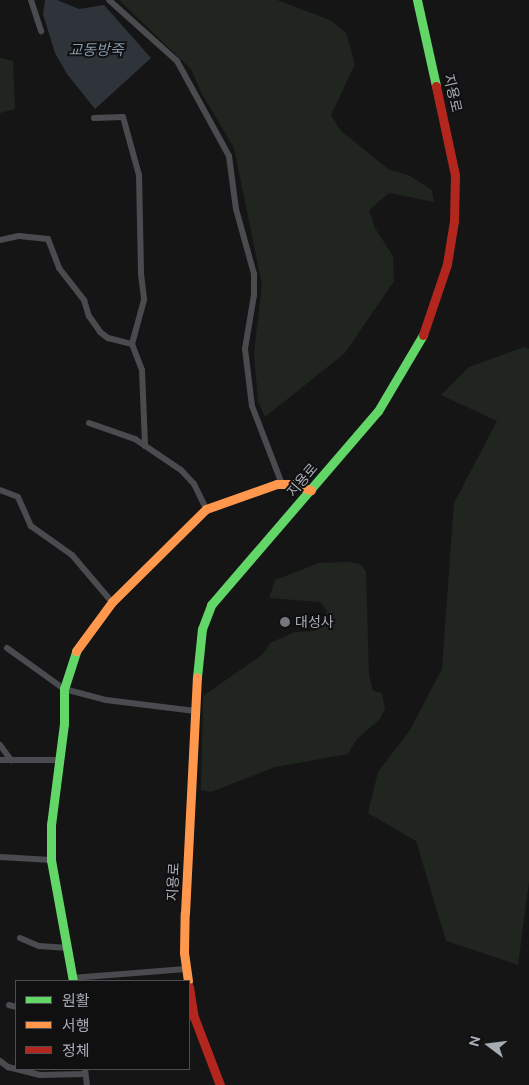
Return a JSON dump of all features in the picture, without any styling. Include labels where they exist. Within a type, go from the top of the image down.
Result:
[{"type":"street","points":[[31,0],[41,31]]},
{"type":"street","points":[[109,0],[177,61],[230,156],[236,209],[254,274],[254,295],[245,349],[252,406],[282,484]]},
{"type":"street","name":"지용로","points":[[188,980],[185,913],[198,650],[211,605],[378,411],[425,332],[447,264],[454,221],[455,175],[417,0]]},
{"type":"street","points":[[94,118],[123,117],[139,175],[141,274],[144,300],[132,344],[142,370],[145,446]]},
{"type":"street","points":[[0,240],[18,236],[48,239],[59,268],[84,300],[89,316],[100,332],[108,338],[132,344]]},
{"type":"street","points":[[89,423],[114,430],[145,446],[181,470],[194,484],[206,509]]},
{"type":"street","points":[[186,969],[72,980],[68,948],[51,860],[50,825],[60,760],[64,689],[77,646],[112,602],[206,509],[282,484],[311,490]]},
{"type":"street","points":[[0,490],[18,497],[32,526],[72,555],[112,602]]},
{"type":"street","points":[[8,648],[64,689],[106,700],[195,711]]},
{"type":"street","points":[[0,745],[11,760]]},
{"type":"street","points":[[0,760],[60,760]]},
{"type":"street","points":[[0,857],[51,860]]},
{"type":"street","points":[[20,938],[39,946],[68,948]]},
{"type":"street","points":[[190,993],[194,1016],[220,1085]]},
{"type":"street","points":[[0,1061],[8,1067],[15,1068]]},
{"type":"street","points":[[27,1071],[40,1075],[85,1071],[87,1085]]},
{"type":"shaded area","points":[[119,0],[277,0],[330,20],[346,33],[355,64],[331,115],[340,130],[388,169],[410,176],[432,190],[434,202],[389,193],[369,210],[375,228],[393,256],[394,281],[345,353],[265,417],[258,401],[254,353],[262,285],[234,148],[202,94],[191,69]]},
{"type":"shaded area","points":[[0,58],[13,61],[15,109],[0,113]]},
{"type":"shaded area","points":[[524,347],[529,349],[529,882],[518,965],[446,941],[416,841],[368,813],[378,772],[410,730],[442,669],[454,503],[497,421],[441,395],[469,367]]},
{"type":"shaded area","points":[[349,562],[360,564],[366,571],[369,675],[373,691],[382,693],[385,709],[379,720],[357,739],[348,754],[275,767],[211,792],[201,790],[203,696],[263,654],[270,643],[295,632],[315,631],[325,621],[327,611],[320,602],[269,598],[275,580],[319,563]]},
{"type":"water","name":"교동방죽","points":[[45,0],[57,0],[79,9],[104,5],[151,58],[95,109],[67,74],[55,53],[43,14]]},
{"type":"traffic: fast","points":[[417,0],[436,86]]},
{"type":"traffic: fast","points":[[197,677],[202,629],[211,605],[378,411],[423,335]]},
{"type":"traffic: fast","points":[[73,980],[51,860],[51,825],[64,724],[64,689],[76,651]]},
{"type":"traffic: slow","points":[[76,651],[112,602],[206,509],[277,484],[292,484],[311,490]]},
{"type":"traffic: slow","points":[[188,980],[184,952],[185,913],[197,677]]},
{"type":"traffic: jam","points":[[423,335],[447,264],[454,221],[455,175],[436,86]]},
{"type":"traffic: jam","points":[[190,993],[194,1017],[220,1085]]},
{"type":"place","name":"대성사","points":[[285,622]]}]
